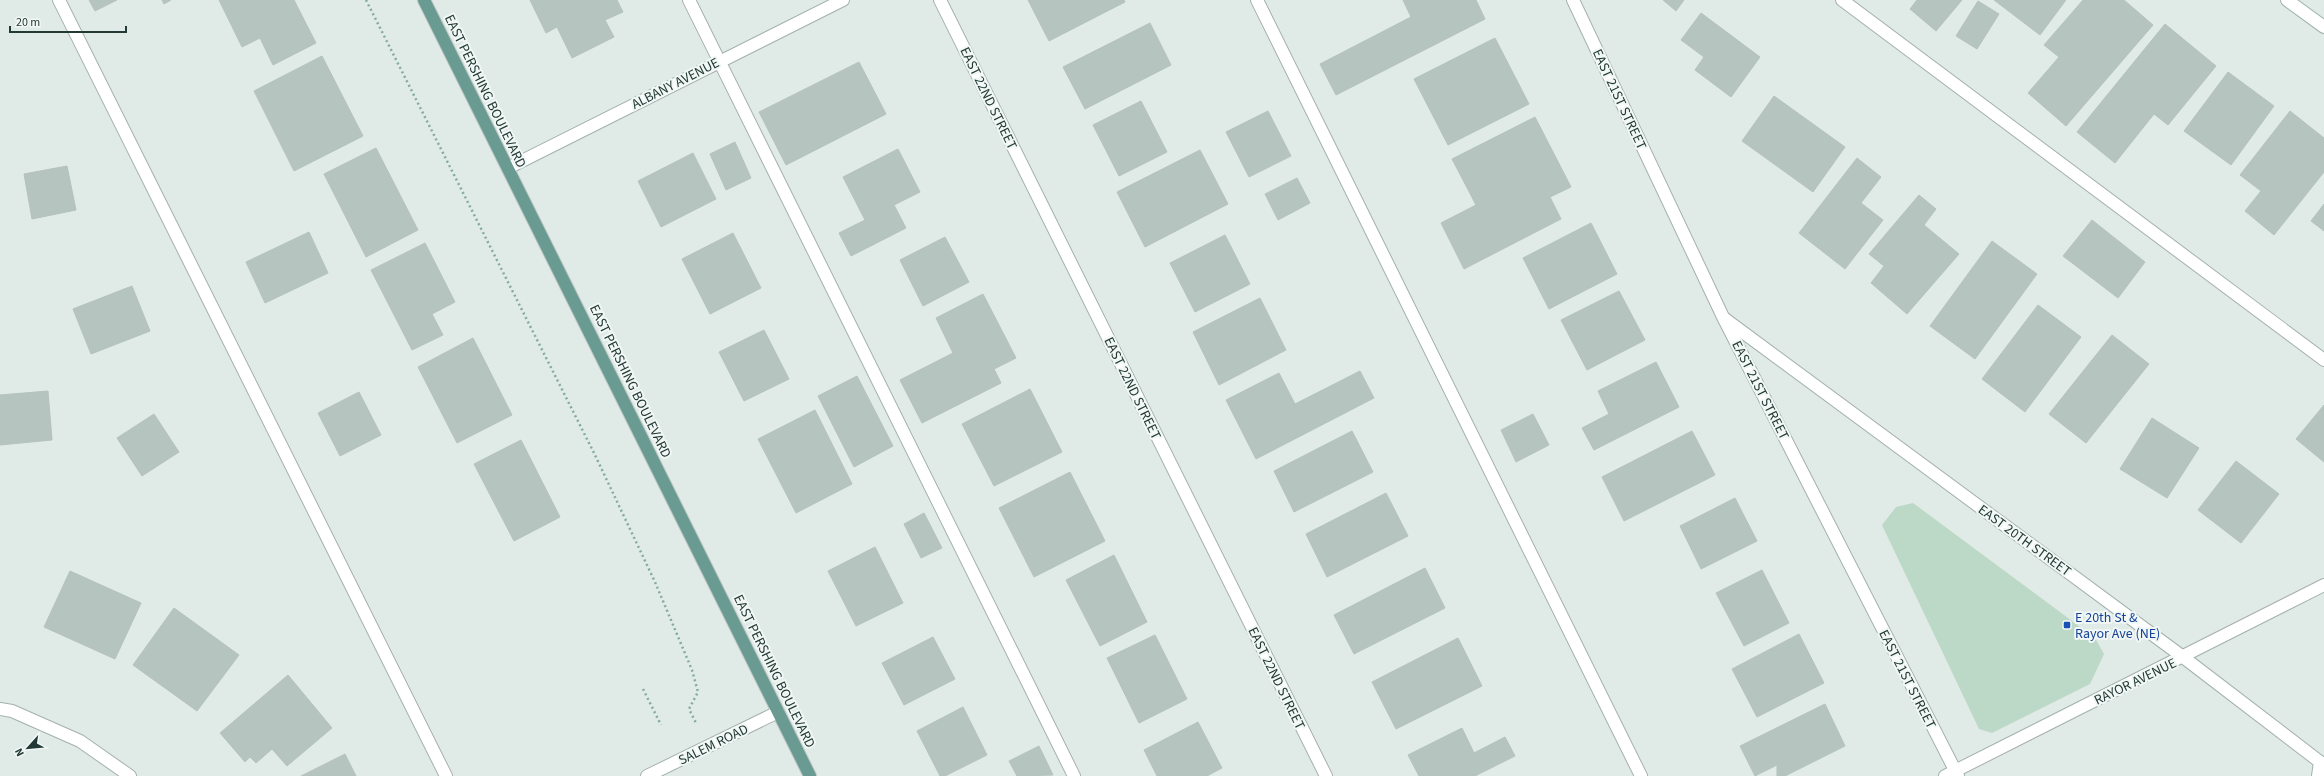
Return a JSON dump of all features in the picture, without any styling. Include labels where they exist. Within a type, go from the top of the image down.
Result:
[{"type":"main road","name":"EAST PERSHING BOULEVARD","points":[[424,0],[810,776]]},
{"type":"street","points":[[59,0],[446,776]]},
{"type":"street","points":[[689,0],[1074,776]]},
{"type":"street","name":"ALBANY AVENUE","points":[[508,168],[842,0]]},
{"type":"street","name":"EAST 22ND STREET","points":[[940,0],[1326,776]]},
{"type":"street","points":[[1257,0],[1641,776]]},
{"type":"street","name":"EAST 21ST STREET","points":[[1573,0],[1723,317],[1953,774]]},
{"type":"street","points":[[1842,0],[2324,360]]},
{"type":"street","points":[[2288,0],[2324,27]]},
{"type":"street","name":"EAST 20TH STREET","points":[[1723,317],[2183,658],[2322,763]]},
{"type":"street","name":"RAYOR AVENUE","points":[[1953,774],[2324,585]]},
{"type":"street","points":[[0,709],[12,711],[80,741],[130,776]]},
{"type":"street","name":"SALEM ROAD","points":[[647,776],[778,712]]},
{"type":"street","points":[[2318,776],[2322,763]]},
{"type":"path","points":[[366,0],[595,455],[655,582],[692,670],[698,692],[689,709],[692,716]]},
{"type":"path","points":[[643,689],[661,725]]},
{"type":"green space","points":[[1913,503],[2095,638],[2104,654],[2090,684],[1992,733],[1979,729],[1882,525],[1896,507]]},
{"type":"building","points":[[89,0],[117,0],[95,11]]},
{"type":"building","points":[[162,0],[171,0],[164,4]]},
{"type":"building","points":[[219,0],[294,0],[316,43],[273,65],[260,38],[242,47]]},
{"type":"building","points":[[530,0],[617,0],[623,12],[605,20],[614,37],[572,58],[557,27],[546,33]]},
{"type":"building","points":[[1028,0],[1124,0],[1125,2],[1049,41]]},
{"type":"building","points":[[1403,0],[1476,0],[1485,19],[1336,95],[1320,64],[1411,17]]},
{"type":"building","points":[[1663,0],[1684,0],[1676,11]]},
{"type":"building","points":[[1917,0],[1962,0],[1936,31],[1910,9]]},
{"type":"building","points":[[1994,0],[2066,0],[2040,35]]},
{"type":"building","points":[[2083,0],[2124,0],[2153,25],[2066,126],[2028,93],[2059,57],[2044,45]]},
{"type":"building","points":[[1978,1],[1999,14],[1977,49],[1956,36]]},
{"type":"building","points":[[1701,13],[1760,57],[1731,97],[1695,70],[1704,57],[1681,40]]},
{"type":"building","points":[[1150,23],[1171,65],[1085,109],[1063,67]]},
{"type":"building","points":[[2165,24],[2216,66],[2168,125],[2154,114],[2115,163],[2077,132]]},
{"type":"building","points":[[1495,38],[1529,104],[1448,145],[1414,79]]},
{"type":"building","points":[[322,56],[363,136],[294,171],[254,91]]},
{"type":"building","points":[[859,62],[886,114],[786,165],[759,112]]},
{"type":"building","points":[[2228,72],[2274,106],[2231,165],[2184,131]]},
{"type":"building","points":[[1774,96],[1845,147],[1813,192],[1742,141]]},
{"type":"building","points":[[1141,101],[1167,152],[1119,176],[1093,125]]},
{"type":"building","points":[[1268,111],[1291,156],[1249,177],[1226,132]]},
{"type":"building","points":[[2290,111],[2324,138],[2324,172],[2274,235],[2245,211],[2261,191],[2240,175]]},
{"type":"building","points":[[1535,117],[1571,187],[1550,197],[1561,219],[1464,269],[1441,223],[1476,205],[1452,159]]},
{"type":"building","points":[[735,142],[751,178],[726,190],[710,154]]},
{"type":"building","points":[[376,148],[418,230],[366,257],[324,174]]},
{"type":"building","points":[[898,149],[920,192],[894,205],[906,228],[851,256],[839,233],[865,220],[843,177]]},
{"type":"building","points":[[1200,150],[1228,204],[1145,247],[1117,192]]},
{"type":"building","points":[[693,153],[716,199],[661,227],[638,181]]},
{"type":"building","points":[[1857,158],[1881,177],[1861,203],[1883,220],[1845,269],[1799,233]]},
{"type":"building","points":[[67,166],[76,210],[32,219],[24,174]]},
{"type":"building","points":[[1297,178],[1310,203],[1278,220],[1265,194]]},
{"type":"building","points":[[1919,195],[1936,209],[1924,225],[1959,254],[1907,314],[1871,283],[1884,266],[1869,254]]},
{"type":"building","points":[[2324,204],[2324,231],[2311,221]]},
{"type":"building","points":[[2092,220],[2145,262],[2118,298],[2063,256]]},
{"type":"building","points":[[1591,223],[1617,274],[1549,309],[1523,258]]},
{"type":"building","points":[[309,232],[328,273],[265,303],[246,262]]},
{"type":"building","points":[[733,233],[761,288],[710,314],[682,259]]},
{"type":"building","points":[[1225,235],[1250,284],[1195,312],[1170,263]]},
{"type":"building","points":[[945,237],[969,282],[923,306],[900,260]]},
{"type":"building","points":[[1992,241],[2037,274],[1975,359],[1930,326]]},
{"type":"building","points":[[425,243],[455,302],[432,314],[443,335],[412,350],[371,270]]},
{"type":"building","points":[[132,286],[150,331],[91,354],[73,309]]},
{"type":"building","points":[[1619,291],[1645,340],[1587,370],[1561,320]]},
{"type":"building","points":[[983,294],[1016,358],[994,369],[1001,383],[922,423],[900,380],[953,353],[936,318]]},
{"type":"building","points":[[1260,298],[1286,350],[1219,385],[1193,332]]},
{"type":"building","points":[[2038,305],[2081,337],[2025,412],[1982,379]]},
{"type":"building","points":[[764,330],[789,379],[744,401],[719,352]]},
{"type":"building","points":[[2112,335],[2149,364],[2086,443],[2049,414]]},
{"type":"building","points":[[473,338],[512,415],[457,443],[418,367]]},
{"type":"building","points":[[1656,362],[1679,407],[1594,450],[1582,428],[1609,414],[1598,391]]},
{"type":"building","points":[[1360,371],[1374,398],[1256,459],[1226,400],[1279,373],[1295,404]]},
{"type":"building","points":[[857,376],[893,446],[854,467],[818,396]]},
{"type":"building","points":[[1030,389],[1062,452],[994,486],[962,424]]},
{"type":"building","points":[[48,391],[52,440],[0,445],[0,395]]},
{"type":"building","points":[[359,392],[381,435],[340,456],[318,413]]},
{"type":"building","points":[[2324,405],[2324,462],[2296,439]]},
{"type":"building","points":[[815,410],[852,484],[796,513],[758,439]]},
{"type":"building","points":[[154,414],[179,452],[142,476],[117,438]]},
{"type":"building","points":[[1533,414],[1549,445],[1516,462],[1501,430]]},
{"type":"building","points":[[2152,418],[2199,448],[2167,498],[2120,469]]},
{"type":"building","points":[[1352,431],[1373,472],[1294,512],[1274,471]]},
{"type":"building","points":[[1692,431],[1715,475],[1624,521],[1602,477]]},
{"type":"building","points":[[521,440],[560,517],[514,541],[474,464]]},
{"type":"building","points":[[2236,461],[2279,494],[2241,543],[2198,510]]},
{"type":"building","points":[[1070,472],[1105,541],[1034,577],[999,508]]},
{"type":"building","points":[[1386,493],[1408,536],[1327,577],[1306,534]]},
{"type":"building","points":[[1735,498],[1757,541],[1701,569],[1680,526]]},
{"type":"building","points":[[924,513],[942,548],[921,558],[904,524]]},
{"type":"building","points":[[875,547],[903,603],[856,626],[828,571]]},
{"type":"building","points":[[1114,555],[1147,622],[1100,646],[1066,580]]},
{"type":"building","points":[[1425,568],[1445,608],[1354,654],[1334,615]]},
{"type":"building","points":[[1762,570],[1789,623],[1744,646],[1716,593]]},
{"type":"building","points":[[70,571],[141,603],[115,659],[44,627]]},
{"type":"building","points":[[174,608],[239,655],[197,711],[133,665]]},
{"type":"building","points":[[1799,634],[1824,683],[1757,717],[1732,669]]},
{"type":"building","points":[[1155,635],[1187,699],[1139,723],[1107,658]]},
{"type":"building","points":[[933,637],[955,679],[904,705],[882,663]]},
{"type":"building","points":[[1458,638],[1482,686],[1396,729],[1372,682]]},
{"type":"building","points":[[288,675],[332,728],[287,766],[272,749],[256,763],[250,757],[245,762],[220,733]]},
{"type":"building","points":[[1825,704],[1845,746],[1785,776],[1777,776],[1777,765],[1755,776],[1740,746]]},
{"type":"building","points":[[963,707],[987,755],[945,776],[940,776],[917,731]]},
{"type":"building","points":[[1198,722],[1222,768],[1207,776],[1157,776],[1144,750]]},
{"type":"building","points":[[1462,728],[1474,753],[1505,737],[1515,756],[1475,776],[1419,776],[1408,755]]},
{"type":"building","points":[[1039,746],[1053,775],[1017,776],[1009,761]]},
{"type":"building","points":[[345,754],[356,776],[301,776]]},
{"type":"place","name":"E 20th St & Rayor Ave (NE)","points":[[2067,625]]}]
